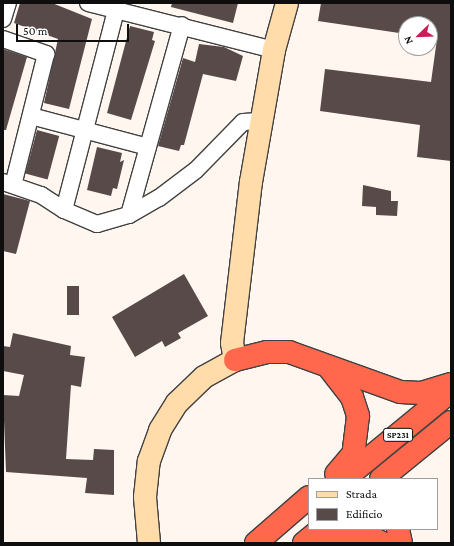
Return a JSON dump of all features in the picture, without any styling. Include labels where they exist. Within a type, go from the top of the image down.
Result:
[{"type":"highway","points":[[235,360],[267,352],[289,352],[310,356],[328,366],[400,392],[421,393],[451,384]]},
{"type":"highway","points":[[328,366],[352,397],[358,422],[353,454],[331,478]]},
{"type":"highway","name":"SP231","points":[[345,478],[451,391]]},
{"type":"highway","name":"SP231","points":[[382,478],[451,422]]},
{"type":"highway","points":[[405,478],[412,453]]},
{"type":"highway","points":[[256,543],[308,498]]},
{"type":"highway","points":[[267,543],[308,509]]},
{"type":"highway","points":[[304,543],[320,530]]},
{"type":"highway","points":[[398,530],[400,543]]},
{"type":"highway","points":[[324,543],[345,532],[358,531],[383,543]]},
{"type":"street","points":[[3,19],[8,3]]},
{"type":"street","points":[[88,3],[118,6],[274,50]]},
{"type":"street","points":[[149,543],[145,497],[149,460],[160,430],[177,403],[204,377],[235,360],[232,343],[260,121],[274,50],[286,3]]},
{"type":"street","points":[[64,210],[118,6]]},
{"type":"street","points":[[129,215],[182,25]]},
{"type":"street","points":[[3,39],[46,54],[31,116],[8,184],[41,195],[64,210],[97,224],[129,215],[159,198],[196,170],[243,122],[260,121]]},
{"type":"street","points":[[31,116],[148,146]]},
{"type":"building","points":[[20,3],[52,3],[92,19],[69,109],[44,103],[58,39],[14,23]]},
{"type":"building","points":[[172,3],[238,3],[233,23],[171,7]]},
{"type":"building","points":[[321,3],[451,3],[451,161],[417,157],[420,125],[320,111],[325,69],[431,82],[435,56],[438,56],[438,16],[398,16],[398,33],[318,21]]},
{"type":"building","points":[[130,26],[154,32],[152,40],[155,41],[131,120],[107,113]]},
{"type":"building","points":[[199,44],[224,47],[243,56],[236,81],[203,74],[184,145],[181,145],[179,151],[158,146],[183,58],[195,62]]},
{"type":"building","points":[[3,49],[27,57],[6,130],[3,130]]},
{"type":"building","points":[[37,130],[59,136],[48,179],[25,173]]},
{"type":"building","points":[[97,147],[122,153],[120,162],[124,160],[117,189],[113,188],[111,196],[87,190]]},
{"type":"building","points":[[363,185],[391,191],[391,201],[398,201],[397,216],[376,215],[376,207],[362,206]]},
{"type":"building","points":[[3,194],[30,201],[16,254],[3,251]]},
{"type":"building","points":[[184,274],[208,316],[178,333],[181,338],[165,347],[162,341],[135,357],[112,317]]},
{"type":"building","points":[[67,286],[79,286],[79,315],[67,315]]},
{"type":"building","points":[[13,333],[71,346],[70,355],[85,357],[81,387],[71,385],[66,459],[93,460],[94,449],[114,450],[114,495],[85,493],[87,478],[6,472],[3,395],[19,396],[24,375],[3,371],[3,346],[10,347]]}]
